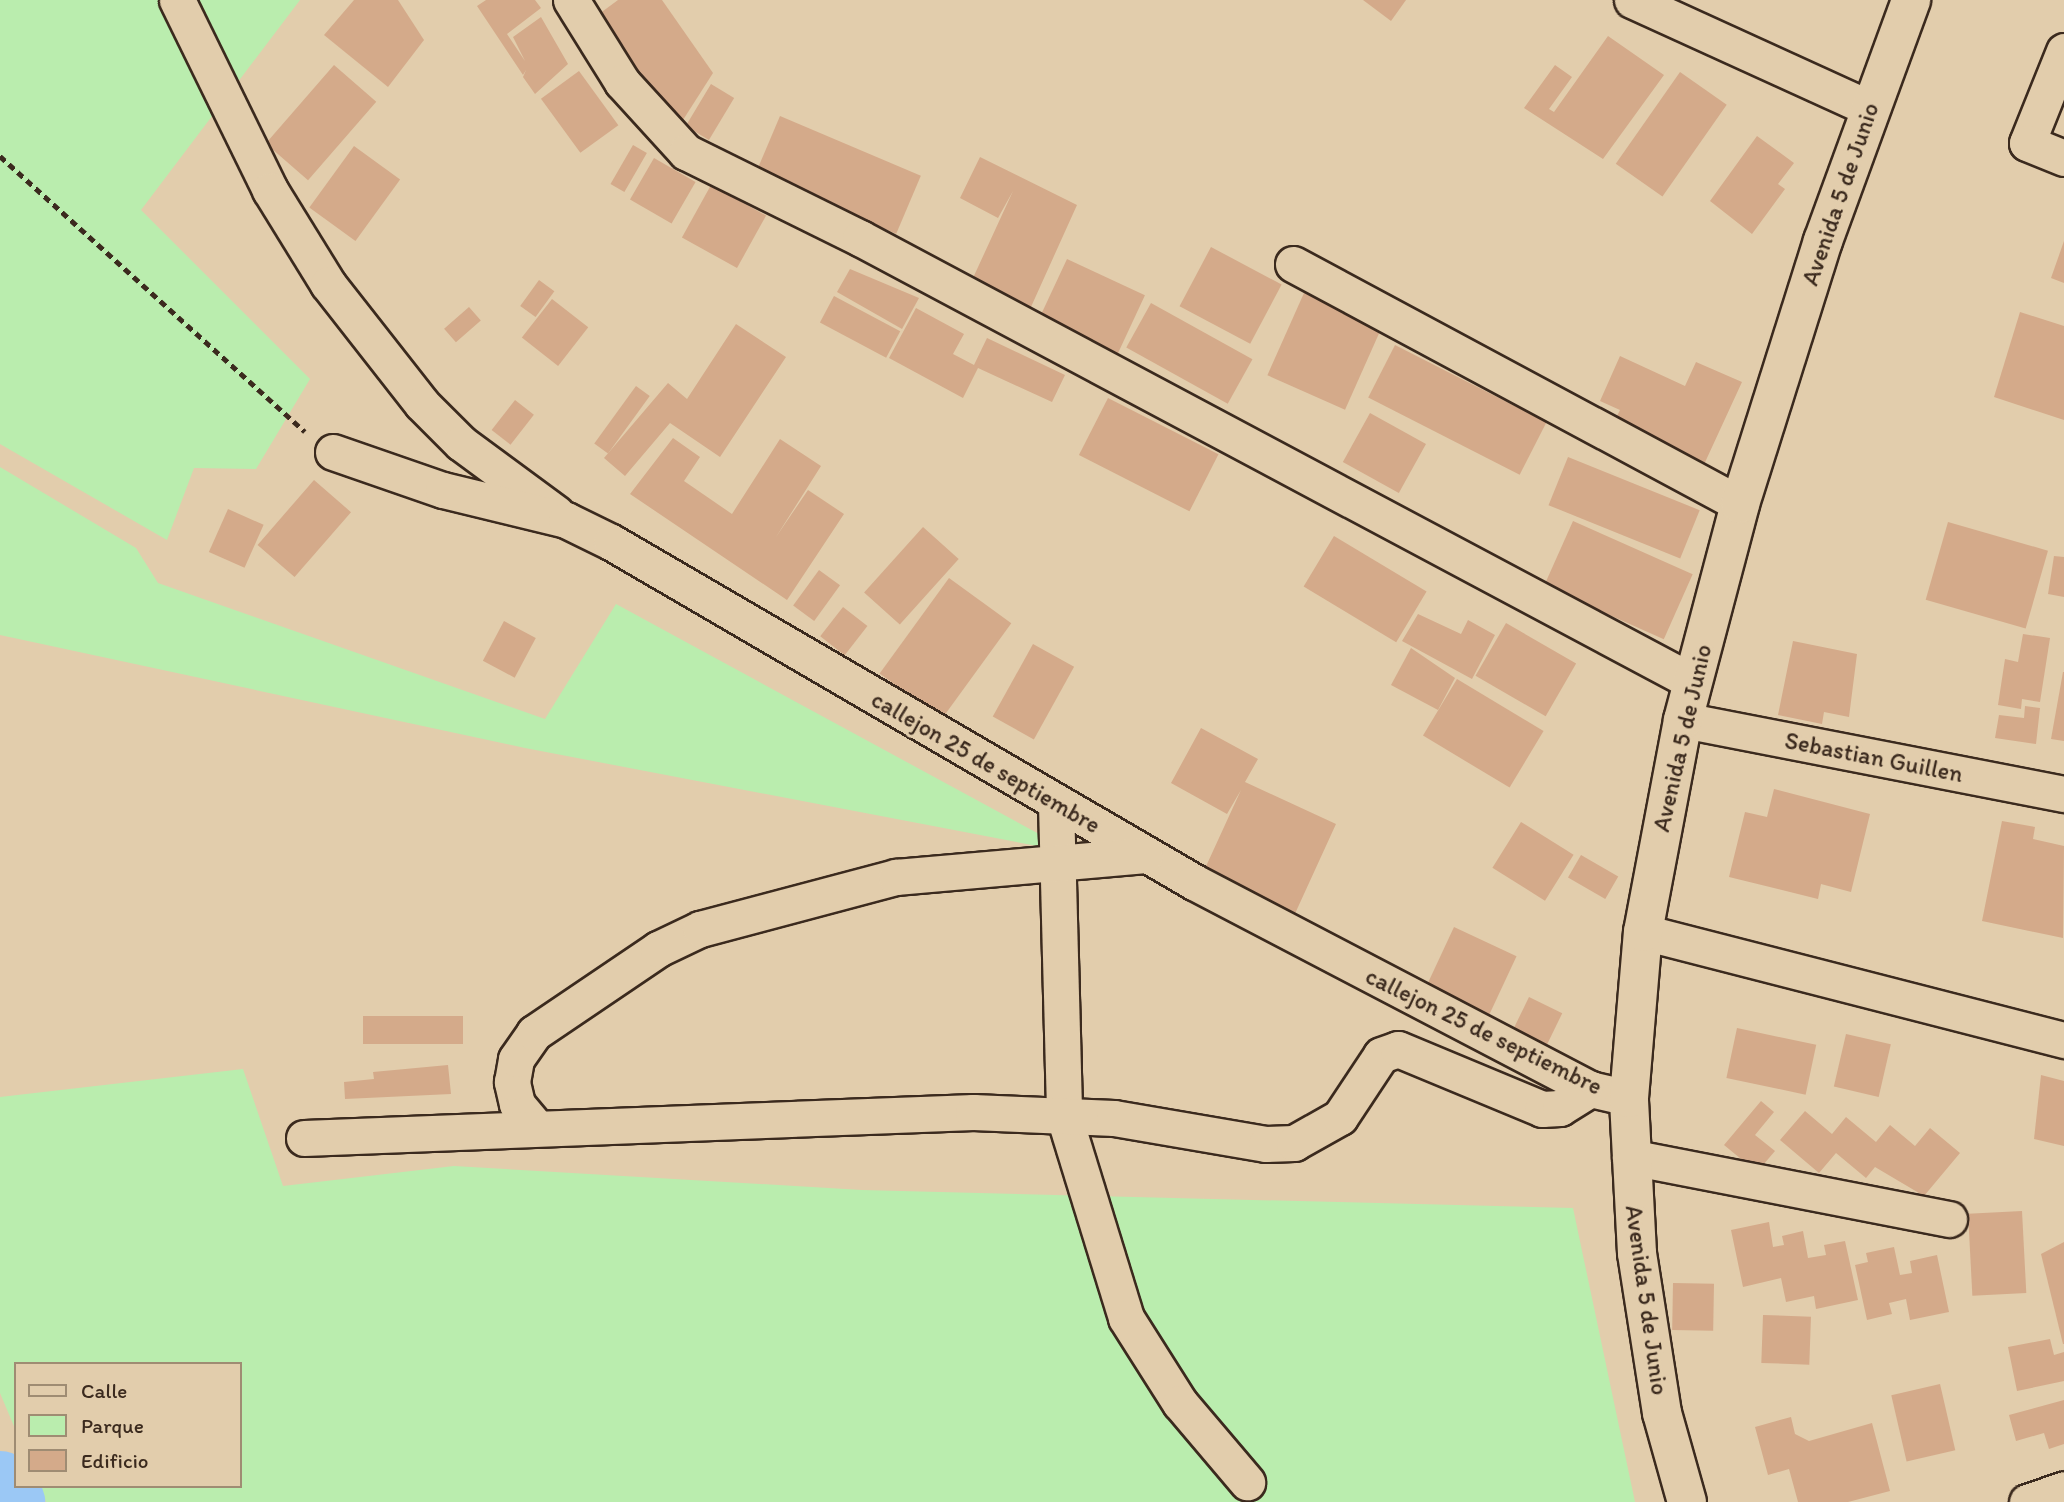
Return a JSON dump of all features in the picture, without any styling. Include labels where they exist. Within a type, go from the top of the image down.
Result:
[{"type":"street","points":[[177,0],[270,190],[328,284],[451,433],[566,520]]},
{"type":"street","points":[[571,0],[622,82],[686,152],[860,238],[1693,682]]},
{"type":"street","points":[[1633,0],[1869,108]]},
{"type":"street","name":"Avenida 5 de Junio","points":[[1687,1502],[1648,1335],[1630,1157],[1629,1098],[1643,932],[1684,720],[1740,504],[1869,108],[1911,0]]},
{"type":"street","points":[[2064,51],[2027,143],[2064,158]]},
{"type":"street","points":[[1293,264],[1740,504]]},
{"type":"street","name":"callejon 25 de septiembre","points":[[332,452],[443,490],[566,520],[1145,855],[1590,1089],[1629,1098]]},
{"type":"street","name":"Sebastian Guillen","points":[[1684,720],[2064,794]]},
{"type":"street","points":[[1056,804],[1064,1116],[1126,1318],[1180,1403],[1247,1482]]},
{"type":"street","points":[[537,1128],[517,1104],[512,1082],[516,1059],[561,1012],[658,949],[700,929],[896,877],[1145,855]]},
{"type":"street","points":[[1643,932],[2064,1041]]},
{"type":"street","points":[[304,1138],[973,1112],[1064,1116],[1294,1143],[1340,1118],[1381,1055],[1398,1049],[1542,1109],[1560,1108],[1590,1089]]},
{"type":"street","points":[[1630,1157],[1949,1219]]},
{"type":"street","points":[[2027,1502],[2064,1489]]},
{"type":"path","points":[[0,156],[87,240],[227,355],[273,408],[332,452]]},
{"type":"green space","points":[[0,0],[300,0],[141,210],[310,379],[256,469],[194,468],[167,540],[0,444]]},
{"type":"green space","points":[[0,467],[136,548],[158,583],[545,719],[616,604],[1074,853],[525,748],[0,635]]},
{"type":"green space","points":[[243,1069],[283,1186],[454,1166],[862,1190],[1573,1208],[1635,1502],[46,1502],[40,1488],[242,1488],[242,1362],[14,1362],[14,1426],[0,1393],[0,1097]]},
{"type":"building","points":[[354,0],[398,0],[424,40],[388,87],[324,35]]},
{"type":"building","points":[[486,0],[535,0],[541,8],[507,34],[525,61],[513,37],[541,17],[568,64],[535,94],[523,77],[526,70],[523,75],[477,6]]},
{"type":"building","points":[[618,0],[662,0],[713,73],[683,120],[649,91],[595,17]]},
{"type":"building","points":[[1363,0],[1406,0],[1391,21]]},
{"type":"building","points":[[1608,36],[1664,75],[1603,159],[1524,108],[1555,65],[1572,77],[1549,109],[1554,112]]},
{"type":"building","points":[[334,65],[376,102],[308,180],[266,143]]},
{"type":"building","points":[[579,71],[618,125],[580,153],[541,99]]},
{"type":"building","points":[[1680,72],[1727,105],[1662,196],[1616,164]]},
{"type":"building","points":[[711,84],[734,98],[709,140],[686,126]]},
{"type":"building","points":[[780,116],[921,176],[896,234],[755,174]]},
{"type":"building","points":[[1757,136],[1794,163],[1778,184],[1785,189],[1752,234],[1710,201]]},
{"type":"building","points":[[633,145],[647,153],[624,192],[610,184]]},
{"type":"building","points":[[354,146],[400,180],[355,241],[309,207]]},
{"type":"building","points":[[980,157],[1077,205],[1026,318],[967,291],[1013,191],[998,218],[960,198]]},
{"type":"building","points":[[654,158],[696,182],[672,224],[630,200]]},
{"type":"building","points":[[711,185],[766,216],[737,268],[682,237]]},
{"type":"building","points":[[2064,241],[2064,283],[2051,278]]},
{"type":"building","points":[[1211,247],[1282,285],[1250,344],[1180,306]]},
{"type":"building","points":[[1067,259],[1145,295],[1115,360],[1037,323]]},
{"type":"building","points":[[850,269],[919,298],[902,329],[837,292]]},
{"type":"building","points":[[539,280],[554,291],[536,317],[520,306]]},
{"type":"building","points":[[1304,293],[1382,328],[1345,410],[1267,375]]},
{"type":"building","points":[[834,296],[900,331],[886,358],[820,322]]},
{"type":"building","points":[[552,299],[588,327],[558,366],[522,338]]},
{"type":"building","points":[[1151,303],[1252,359],[1228,404],[1126,348]]},
{"type":"building","points":[[469,307],[481,321],[456,342],[444,329]]},
{"type":"building","points":[[916,308],[964,334],[953,354],[974,365],[987,338],[1065,375],[1052,402],[978,368],[963,398],[889,358]]},
{"type":"building","points":[[2020,312],[2064,326],[2064,420],[1994,397]]},
{"type":"building","points":[[736,324],[786,357],[720,457],[670,423],[625,476],[604,458],[668,383],[687,399]]},
{"type":"building","points":[[1395,345],[1546,422],[1520,475],[1368,398]]},
{"type":"building","points":[[1620,356],[1685,386],[1696,362],[1742,382],[1701,471],[1610,430],[1620,410],[1600,401]]},
{"type":"building","points":[[636,386],[650,396],[608,453],[594,443]]},
{"type":"building","points":[[1108,398],[1218,454],[1189,511],[1079,455]]},
{"type":"building","points":[[515,400],[534,415],[511,445],[492,430]]},
{"type":"building","points":[[1370,413],[1426,444],[1399,493],[1343,462]]},
{"type":"building","points":[[673,438],[700,457],[684,481],[732,514],[780,439],[821,466],[776,537],[808,490],[844,514],[787,600],[630,494]]},
{"type":"building","points":[[1568,457],[1700,510],[1680,558],[1549,505]]},
{"type":"building","points":[[314,480],[351,512],[295,577],[258,545]]},
{"type":"building","points":[[228,509],[264,525],[245,568],[209,552]]},
{"type":"building","points":[[1573,521],[1693,574],[1664,639],[1544,586]]},
{"type":"building","points":[[1948,522],[2048,551],[2026,629],[1926,600]]},
{"type":"building","points":[[923,527],[959,559],[900,625],[864,592]]},
{"type":"building","points":[[1334,536],[1427,592],[1396,642],[1304,587]]},
{"type":"building","points":[[2054,556],[2064,557],[2064,597],[2048,594]]},
{"type":"building","points":[[819,570],[840,585],[814,621],[793,606]]},
{"type":"building","points":[[949,578],[1011,623],[942,719],[880,673]]},
{"type":"building","points":[[843,607],[867,626],[845,655],[820,636]]},
{"type":"building","points":[[1418,614],[1461,634],[1468,620],[1495,635],[1472,679],[1402,641]]},
{"type":"building","points":[[504,621],[536,638],[515,678],[483,661]]},
{"type":"building","points":[[1506,623],[1576,664],[1546,716],[1476,676]]},
{"type":"building","points":[[2023,634],[2050,638],[2040,702],[2022,699],[2021,709],[1998,705],[2005,659],[2018,662]]},
{"type":"building","points":[[1793,641],[1857,654],[1849,717],[1824,712],[1822,724],[1778,715]]},
{"type":"building","points":[[1033,644],[1074,667],[1034,739],[993,717]]},
{"type":"building","points":[[1411,648],[1455,678],[1438,710],[1391,685]]},
{"type":"building","points":[[2064,672],[2064,741],[2051,739]]},
{"type":"building","points":[[1457,679],[1544,731],[1510,788],[1423,736]]},
{"type":"building","points":[[2025,706],[2040,708],[2036,744],[1995,738],[1999,715],[2024,718]]},
{"type":"building","points":[[1201,728],[1258,759],[1245,782],[1336,824],[1293,918],[1202,875],[1241,790],[1227,814],[1171,783]]},
{"type":"building","points":[[1774,789],[1870,814],[1851,892],[1821,884],[1818,899],[1729,877],[1745,812],[1767,817]]},
{"type":"building","points":[[2002,821],[2035,827],[2033,839],[2064,846],[2063,938],[1982,921]]},
{"type":"building","points":[[1521,822],[1574,855],[1545,901],[1492,868]]},
{"type":"building","points":[[1581,855],[1618,877],[1605,899],[1568,878]]},
{"type":"building","points":[[1454,927],[1517,956],[1486,1022],[1423,993]]},
{"type":"building","points":[[1529,997],[1562,1013],[1547,1045],[1514,1028]]},
{"type":"building","points":[[363,1016],[463,1016],[463,1044],[363,1044]]},
{"type":"building","points":[[1737,1028],[1816,1045],[1806,1095],[1726,1078]]},
{"type":"building","points":[[1846,1034],[1891,1044],[1879,1097],[1834,1087]]},
{"type":"building","points":[[448,1065],[451,1094],[345,1099],[344,1082],[374,1079],[373,1072]]},
{"type":"building","points":[[2041,1075],[2064,1081],[2064,1146],[2034,1139]]},
{"type":"building","points":[[1761,1101],[1774,1112],[1755,1135],[1775,1151],[1757,1172],[1724,1145]]},
{"type":"building","points":[[1805,1111],[1832,1134],[1846,1117],[1876,1142],[1890,1125],[1915,1146],[1930,1128],[1960,1153],[1924,1196],[1875,1167],[1866,1178],[1836,1153],[1819,1173],[1780,1140]]},
{"type":"building","points":[[2022,1211],[2026,1293],[1972,1296],[1968,1214]]},
{"type":"building","points":[[1769,1222],[1773,1247],[1784,1245],[1782,1236],[1803,1231],[1808,1258],[1826,1255],[1824,1245],[1845,1241],[1858,1300],[1816,1309],[1814,1296],[1786,1302],[1781,1278],[1743,1287],[1731,1230]]},
{"type":"building","points":[[2064,1242],[2064,1344],[2063,1344],[2041,1254]]},
{"type":"building","points":[[1894,1247],[1900,1275],[1912,1273],[1910,1261],[1937,1255],[1949,1312],[1910,1320],[1906,1299],[1889,1303],[1892,1314],[1867,1320],[1855,1265],[1868,1262],[1866,1253]]},
{"type":"building","points":[[1673,1283],[1714,1284],[1713,1331],[1672,1330]]},
{"type":"building","points":[[1763,1315],[1811,1317],[1809,1365],[1761,1363]]},
{"type":"building","points":[[2050,1339],[2054,1355],[2064,1352],[2064,1381],[2017,1391],[2008,1347]]},
{"type":"building","points":[[1940,1384],[1955,1450],[1907,1462],[1891,1395]]},
{"type":"building","points":[[2064,1400],[2064,1444],[2049,1449],[2044,1433],[2016,1441],[2009,1415]]},
{"type":"building","points":[[1791,1417],[1795,1434],[1809,1441],[1872,1423],[1890,1491],[1848,1502],[1798,1502],[1789,1469],[1768,1475],[1755,1427]]},
{"type":"waterway","points":[[0,1484],[12,1502]]}]
